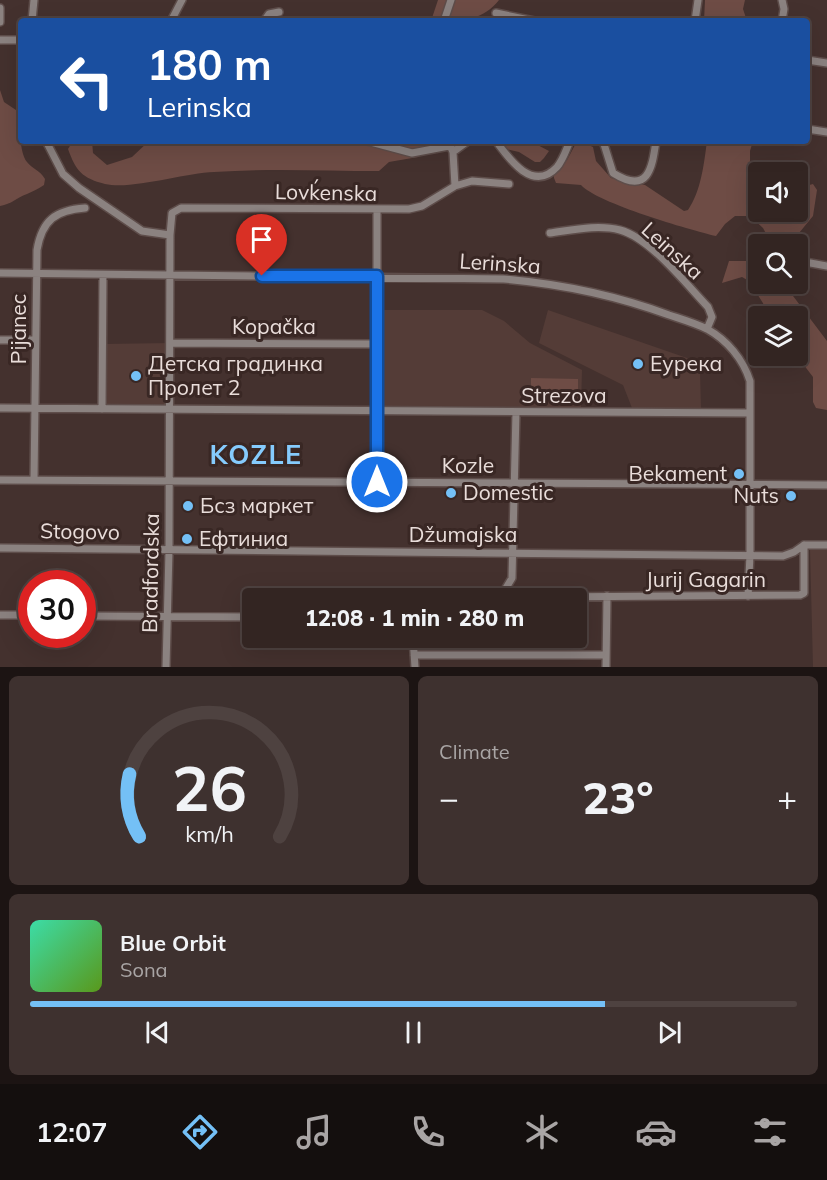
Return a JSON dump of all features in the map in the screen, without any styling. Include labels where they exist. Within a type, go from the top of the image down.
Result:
[{"type":"street","points":[[32,18],[34,0]]},
{"type":"street","points":[[173,18],[182,0]]},
{"type":"street","points":[[445,18],[451,0]]},
{"type":"street","points":[[695,18],[698,0]]},
{"type":"street","points":[[782,0],[782,18]]},
{"type":"street","points":[[0,8],[0,22]]},
{"type":"street","points":[[266,18],[269,14],[279,12]]},
{"type":"street","points":[[496,13],[520,18]]},
{"type":"street","points":[[0,40],[18,40]]},
{"type":"street","points":[[810,60],[827,63]]},
{"type":"street","points":[[810,129],[827,132]]},
{"type":"street","points":[[48,144],[63,174],[85,193],[142,231],[170,235]]},
{"type":"street","points":[[378,144],[412,153],[450,146],[460,184],[509,184]]},
{"type":"street","points":[[498,144],[510,161],[524,173],[533,175],[543,175],[557,166],[568,144]]},
{"type":"street","points":[[604,144],[613,173],[627,180],[642,179],[650,173],[655,144]]},
{"type":"street","name":"Lovḱenska","points":[[169,480],[168,408],[172,213],[181,208],[377,211],[416,208],[460,184]]},
{"type":"street","name":"Pijanec","points":[[34,480],[37,250],[42,230],[51,219],[65,210],[85,208]]},
{"type":"street","points":[[377,211],[377,482]]},
{"type":"street","name":"Leinska","points":[[550,233],[609,228],[630,233],[652,249],[708,307],[712,317],[707,329]]},
{"type":"street","points":[[808,263],[827,266]]},
{"type":"street","name":"Lerinska","points":[[0,273],[504,279],[571,287],[624,300],[707,329],[732,349],[747,371],[750,381],[748,596]]},
{"type":"street","points":[[102,275],[102,409]]},
{"type":"street","points":[[0,340],[36,340]]},
{"type":"street","name":"Kopačka","points":[[171,343],[377,344]]},
{"type":"street","name":"Strezova","points":[[0,408],[750,413]]},
{"type":"street","points":[[506,588],[512,578],[514,552],[516,412]]},
{"type":"street","name":"Kozle","points":[[0,480],[827,485]]},
{"type":"street","name":"Bradfordska","points":[[165,667],[169,480]]},
{"type":"street","points":[[804,545],[827,545]]},
{"type":"street","name":"Džumajska","points":[[169,551],[514,552],[783,556],[804,545]]},
{"type":"street","name":"Jurij Gagarin","points":[[587,596],[800,595],[804,592],[804,545]]},
{"type":"street","name":"Stogovo","points":[[0,548],[169,551]]},
{"type":"street","points":[[606,667],[607,596]]},
{"type":"street","points":[[0,615],[18,615]]},
{"type":"street","points":[[96,616],[242,617]]},
{"type":"street","points":[[414,648],[415,667]]},
{"type":"street","points":[[414,655],[606,656]]},
{"type":"shaded area","points":[[438,0],[499,0],[492,8],[476,17],[432,18]]},
{"type":"shaded area","points":[[705,0],[745,0],[743,9],[746,18],[704,18]]},
{"type":"shaded area","points":[[0,90],[4,102],[18,111],[18,144],[21,144],[24,158],[45,179],[44,185],[0,206]]},
{"type":"shaded area","points":[[71,144],[92,144],[93,153],[107,165],[132,157],[146,144],[422,144],[418,157],[389,162],[379,171],[235,171],[202,173],[129,185],[105,184],[85,176],[77,168],[68,149]]},
{"type":"shaded area","points":[[501,144],[536,144],[549,151],[540,162],[535,162],[519,152]]},
{"type":"shaded area","points":[[586,144],[593,147],[596,161],[611,178],[645,185],[684,211],[688,210],[699,186],[707,144],[752,144],[750,162],[748,162],[748,216],[735,216],[716,236],[645,215],[605,200],[581,185],[556,183],[554,172],[567,160],[575,145]]},
{"type":"shaded area","points":[[813,184],[817,190],[813,216],[798,234],[766,234],[756,222],[808,222],[808,185]]},
{"type":"shaded area","points":[[729,261],[748,261],[748,280],[742,277],[722,283]]},
{"type":"shaded area","points":[[757,294],[792,294],[801,306],[765,306]]},
{"type":"shaded area","points":[[382,310],[482,310],[504,321],[530,343],[582,370],[581,407],[381,406]]},
{"type":"shaded area","name":"Еурека","points":[[548,310],[687,358],[700,371],[701,409],[632,408],[623,385],[539,343]]},
{"type":"shaded area","points":[[808,316],[827,341],[827,410],[816,408],[813,402],[813,377],[805,366],[808,366]]},
{"type":"shaded area","name":"Детска градинка Пролет 2","points":[[171,343],[168,408],[102,409],[103,344]]},
{"type":"shaded area","points":[[531,378],[578,379],[578,402],[531,402]]},
{"type":"shaded area","points":[[810,549],[827,549],[827,667],[813,667]]},
{"type":"place","name":"Еурека","points":[[638,364]]},
{"type":"place","name":"Детска градинка Пролет 2","points":[[136,376]]},
{"type":"place","name":"Bekament","points":[[739,474]]},
{"type":"place","name":"Domestic","points":[[451,493]]},
{"type":"place","name":"Nuts","points":[[791,496]]},
{"type":"place","name":"Бсз маркет","points":[[188,506]]},
{"type":"place","name":"Ефтиниа","points":[[187,539]]},
{"type":"district","name":"KOZLE","points":[[256,455]]},
{"type":"route","points":[[262,276],[377,276],[377,482]]}]
